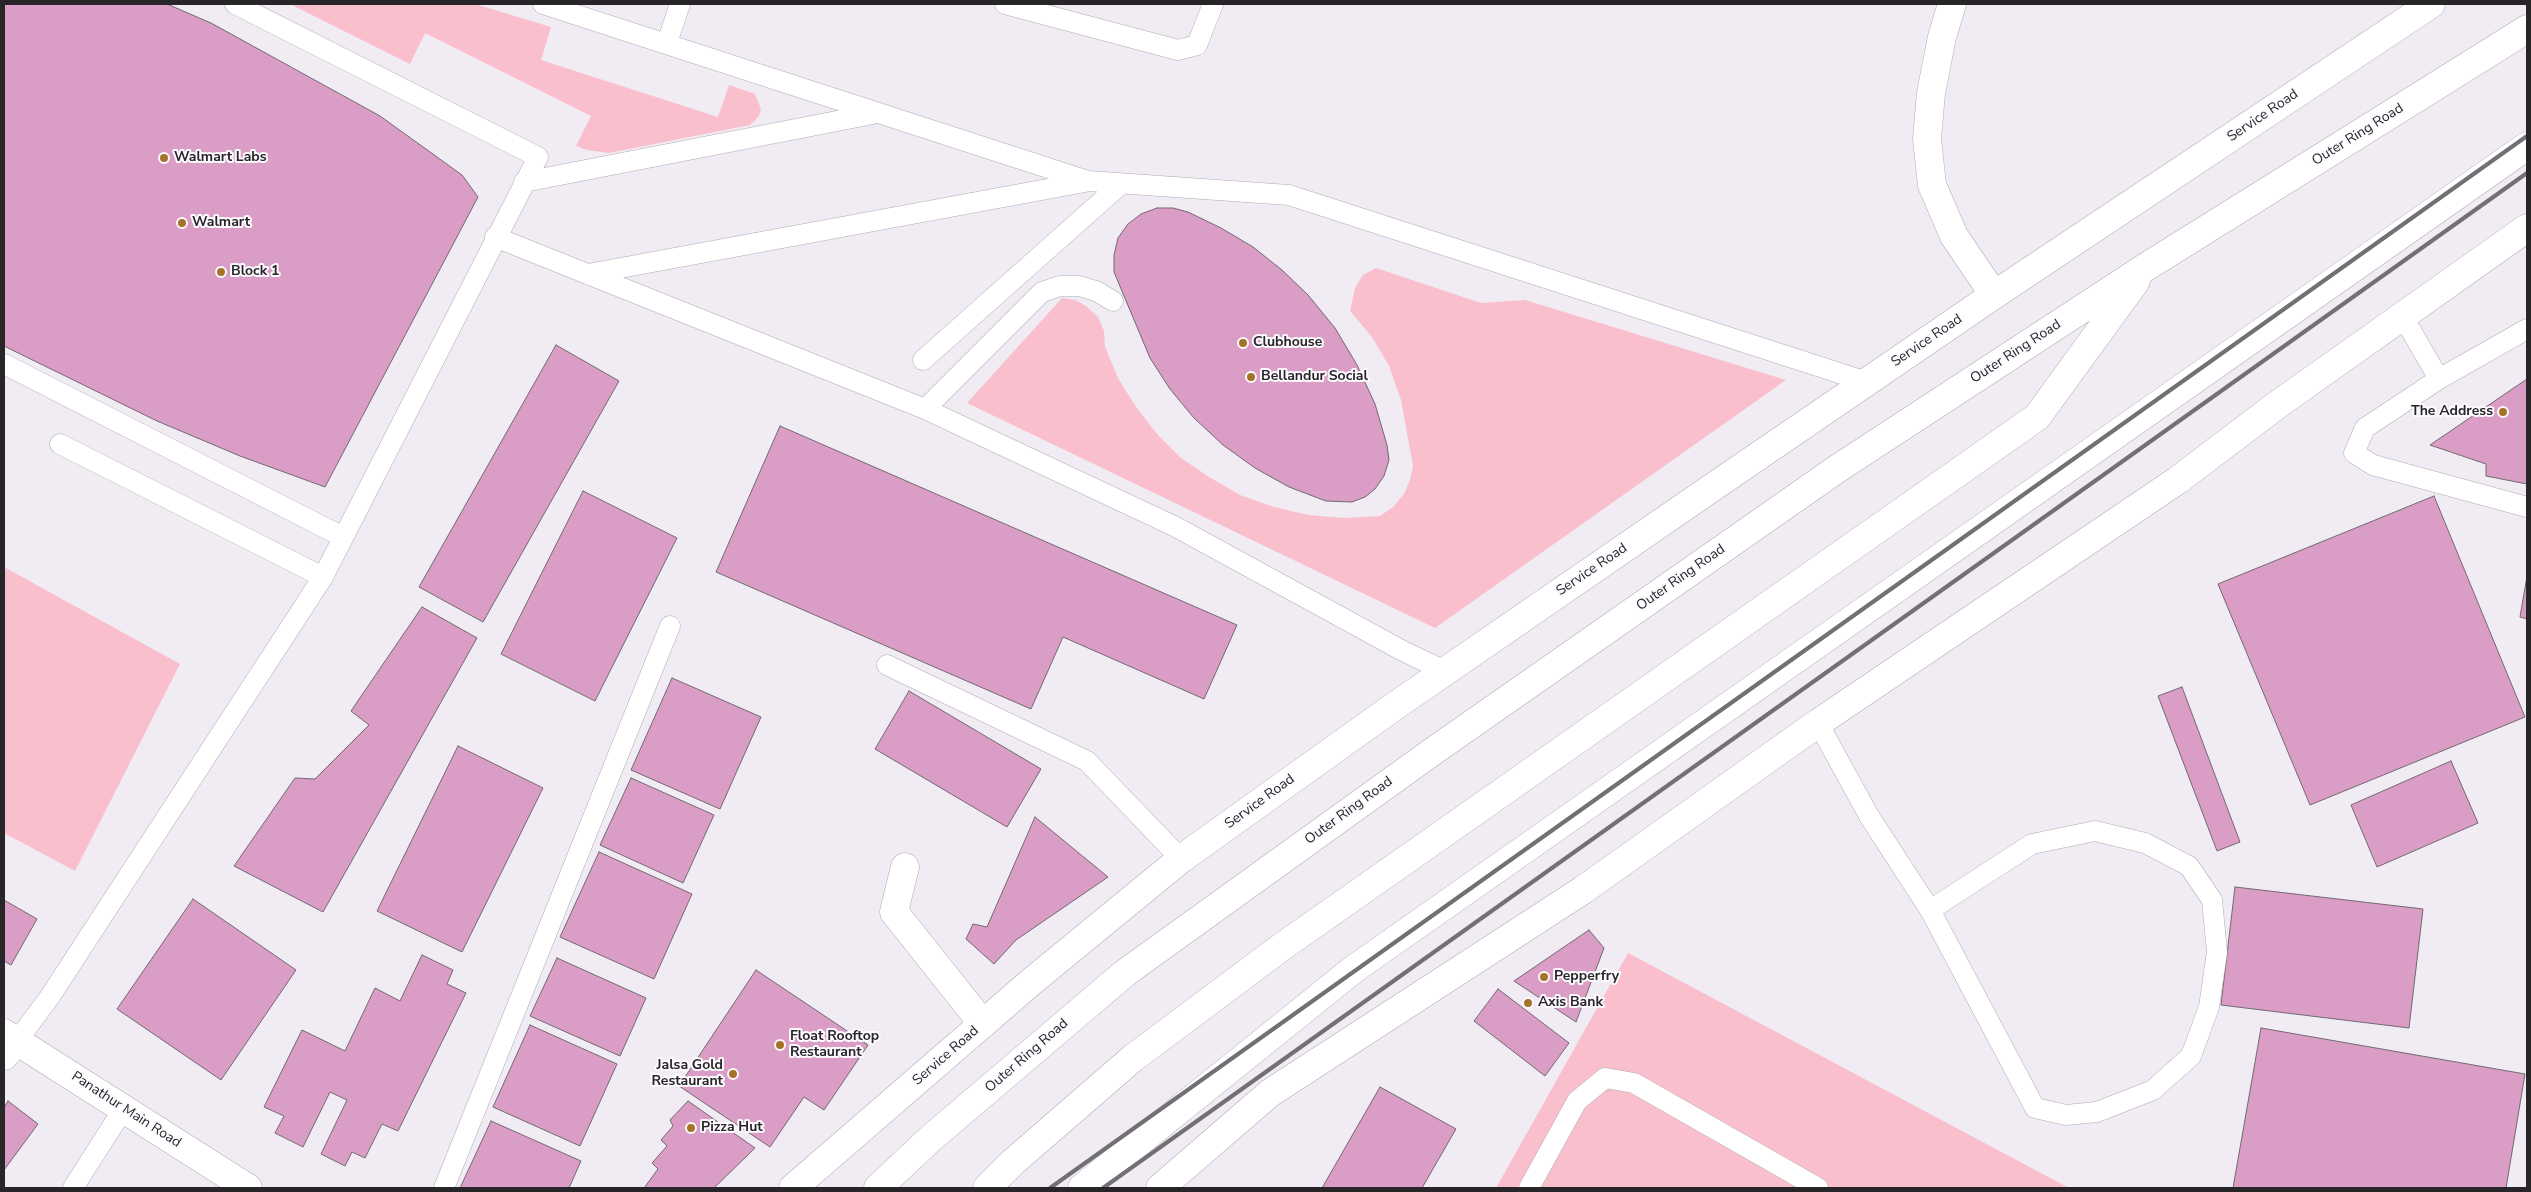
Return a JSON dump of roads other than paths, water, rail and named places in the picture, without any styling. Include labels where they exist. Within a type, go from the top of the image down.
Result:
[{"type":"main road","points":[[1952,4],[1942,36],[1931,94],[1927,139],[1932,185],[1954,236],[1994,295]]},
{"type":"main road","name":"Service Road","points":[[792,1188],[983,1024],[1181,859],[1445,671],[1994,295],[2431,4]]},
{"type":"main road","name":"Outer Ring Road","points":[[878,1188],[930,1139],[1141,961],[1440,746],[1837,469],[2146,267],[2527,29]]},
{"type":"main road","points":[[1082,1188],[1354,969],[2527,146]]},
{"type":"main road","points":[[1160,1188],[1270,1093],[1583,890],[1818,723],[2178,480],[2276,405],[2527,228]]},
{"type":"main road","points":[[987,1188],[1013,1162],[1132,1058],[1275,952],[2037,417],[2146,267]]},
{"type":"main road","points":[[905,867],[894,912],[983,1024]]},
{"type":"main road","name":"Panathur Main Road","points":[[8,1043],[124,1108],[248,1188]]},
{"type":"lane","points":[[8,1043],[49,998],[323,577],[538,156],[235,4]]},
{"type":"lane","points":[[543,4],[1088,182]]},
{"type":"lane","points":[[667,44],[680,4]]},
{"type":"lane","points":[[1005,4],[1178,50],[1197,45],[1213,4]]},
{"type":"lane","points":[[524,182],[875,114]]},
{"type":"lane","points":[[588,274],[1088,182],[1289,195],[1868,382]]},
{"type":"lane","points":[[923,360],[1122,184]]},
{"type":"lane","points":[[495,237],[925,409],[1176,527],[1402,651],[1445,671]]},
{"type":"lane","points":[[925,409],[1042,292],[1060,286],[1079,286],[1096,291],[1112,301]]},
{"type":"lane","points":[[2402,315],[2439,379]]},
{"type":"lane","points":[[2527,328],[2439,379],[2365,428],[2354,453],[2373,465],[2527,507]]},
{"type":"lane","points":[[4,364],[343,537]]},
{"type":"lane","points":[[60,444],[323,577]]},
{"type":"lane","points":[[444,1188],[670,626]]},
{"type":"lane","points":[[887,665],[1087,761],[1181,859]]},
{"type":"lane","points":[[1818,723],[1869,816],[1930,910],[2035,1108],[2066,1115],[2097,1112],[2153,1090],[2191,1056],[2208,1007],[2217,952],[2212,900],[2189,866],[2145,843],[2095,831],[2032,844],[1930,910]]},
{"type":"lane","points":[[1529,1188],[1577,1101],[1605,1078],[1634,1083],[1818,1188]]},
{"type":"lane","points":[[74,1188],[124,1108]]},
{"type":"railway","points":[[1050,1188],[2527,136]]},
{"type":"railway","points":[[1103,1188],[2527,173]]},
{"type":"place","name":"Walmart Labs","points":[[164,158]]},
{"type":"place","name":"Walmart","points":[[182,223]]},
{"type":"place","name":"Block 1","points":[[221,272]]},
{"type":"place","name":"Clubhouse","points":[[1243,343]]},
{"type":"place","name":"Bellandur Social","points":[[1251,377]]},
{"type":"place","name":"The Address","points":[[2503,412]]},
{"type":"place","name":"Pepperfry","points":[[1544,977]]},
{"type":"place","name":"Axis Bank","points":[[1528,1003]]},
{"type":"place","name":"Float Rooftop Restaurant","points":[[780,1045]]},
{"type":"place","name":"Jalsa Gold Restaurant","points":[[733,1074]]},
{"type":"place","name":"Pizza Hut","points":[[691,1128]]}]
